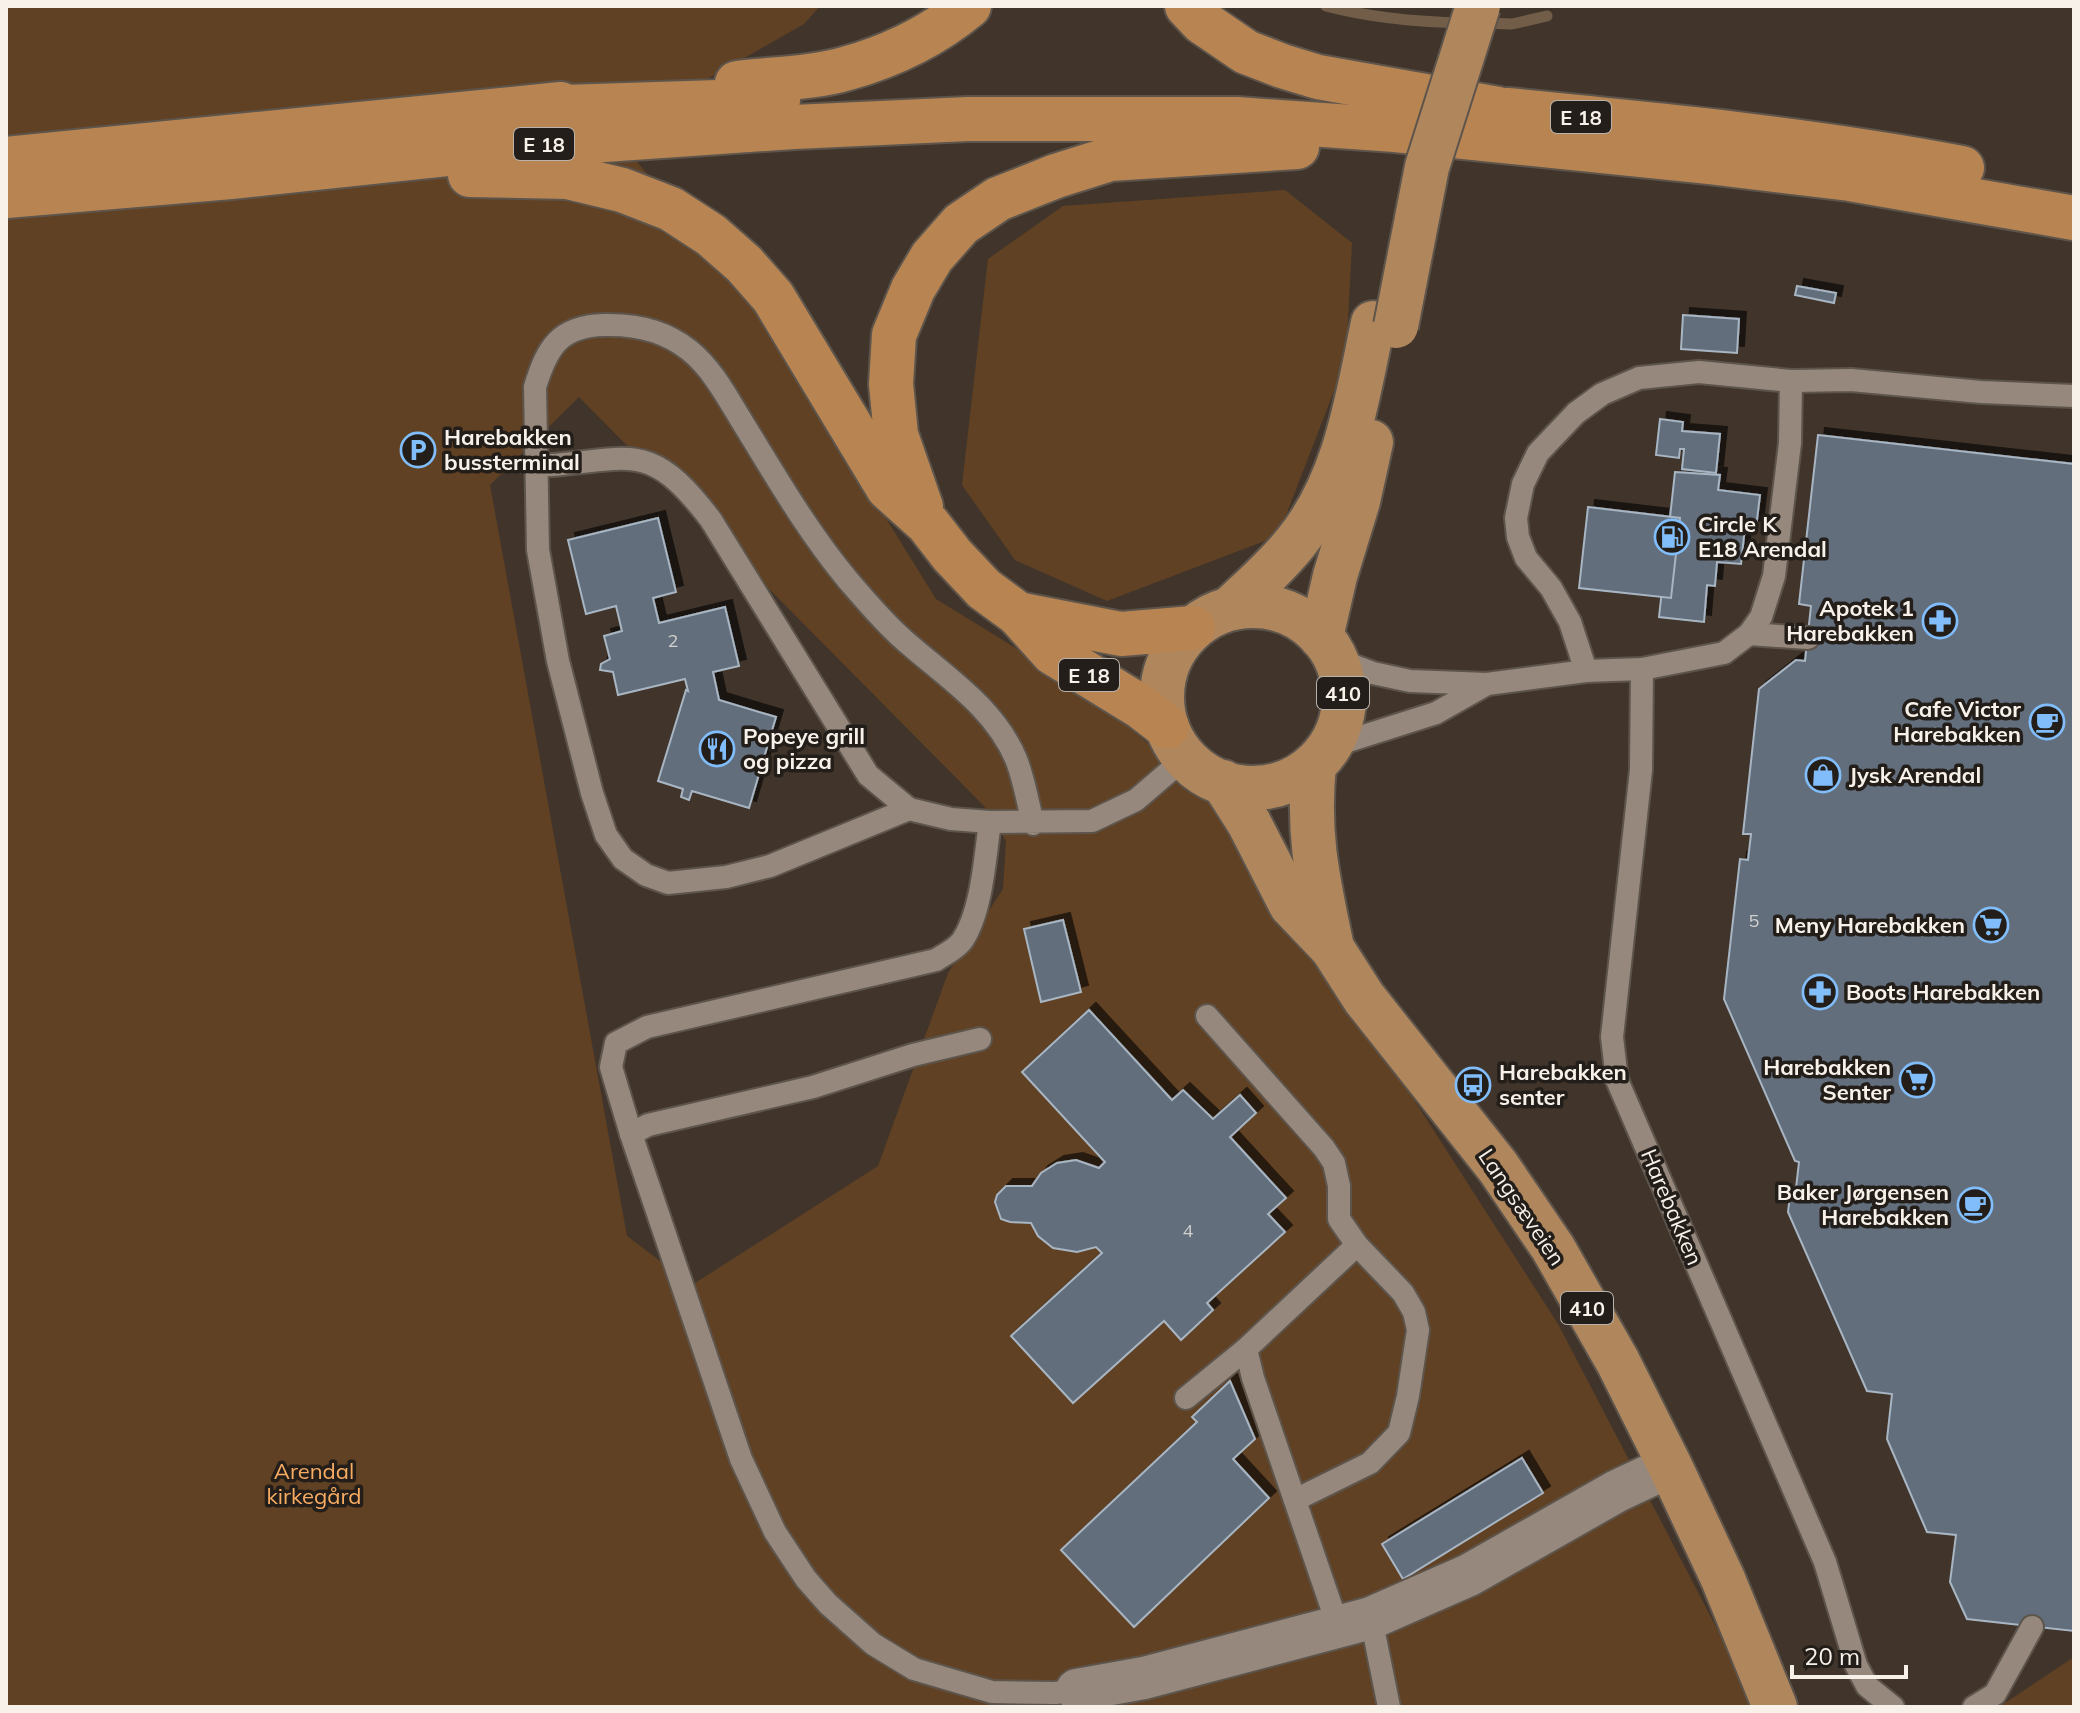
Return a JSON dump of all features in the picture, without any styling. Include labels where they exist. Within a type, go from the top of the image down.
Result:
[{"type":"highway","name":"E 18","points":[[6,159],[533,108],[846,69],[900,49],[949,22],[969,6]]},
{"type":"highway","name":"E 18","points":[[1187,6],[1202,22],[1246,52],[1282,66],[1318,77],[1498,109]]},
{"type":"highway","name":"E 18","points":[[533,108],[963,93],[1237,94],[1498,109],[1719,130],[1844,147],[2074,189]]},
{"type":"highway","name":"E 18","points":[[6,196],[231,177],[532,145],[794,127],[968,119],[1237,119],[1544,144],[1850,179],[2074,218]]},
{"type":"highway","name":"E 18","points":[[928,524],[896,435],[891,384],[894,335],[913,289],[932,257],[961,224],[998,199],[1110,159],[1296,147],[1399,149],[1544,144]]},
{"type":"highway","name":"E 18","points":[[231,177],[568,177],[622,190],[671,209],[711,235],[744,264],[773,297],[888,488],[928,524],[984,589],[1018,614],[1053,653],[1141,707],[1176,742]]},
{"type":"highway","name":"E 18","points":[[1018,614],[1121,634],[1193,628]]},
{"type":"main road","name":"410","points":[[1329,648],[1335,576],[1358,501],[1386,385],[1381,262],[1424,86],[1453,6]]},
{"type":"main road","name":"410","points":[[1231,608],[1296,543],[1330,489],[1384,324],[1427,167],[1478,6]]},
{"type":"main road","name":"410","points":[[1256,606],[1280,610],[1303,621],[1329,648],[1343,681],[1344,704],[1339,727],[1322,756],[1294,778],[1271,786],[1246,788],[1202,773],[1176,742],[1162,701],[1165,673],[1176,649],[1193,628],[1231,608],[1256,606]]},
{"type":"main road","name":"Langsæveien","points":[[1322,756],[1311,799],[1312,839],[1315,869],[1332,948]]},
{"type":"main road","name":"Langsæveien","points":[[1223,782],[1249,823],[1291,905],[1332,948],[1364,998],[1498,1167],[1553,1248],[1618,1362],[1670,1466],[1723,1579],[1775,1707]]},
{"type":"street","points":[[1077,1690],[1144,1678],[1355,1622],[1469,1575],[1617,1491],[1670,1466]]},
{"type":"lane","points":[[909,809],[770,866],[726,877],[668,883],[646,875],[623,859],[606,835],[601,821],[558,661],[538,550],[535,387],[543,362],[563,336],[582,325],[628,325],[660,333],[689,350],[711,372],[810,531],[848,580],[903,639],[983,708],[1003,734],[1017,760],[1033,824]]},
{"type":"lane","points":[[1586,671],[1570,622],[1551,588],[1526,558],[1518,537],[1516,518],[1523,484],[1538,453],[1602,394],[1639,378],[1699,372],[1791,381],[1851,380],[1981,392],[2074,396]]},
{"type":"lane","points":[[1329,648],[1373,673],[1410,681],[1487,684],[1586,671],[1642,669],[1724,653],[1749,634],[1761,617],[1774,576],[1790,443],[1791,381]]},
{"type":"lane","points":[[536,466],[623,457],[645,461],[665,470],[687,488],[711,520],[868,775],[909,809],[951,819],[990,822],[1033,824],[1092,821],[1136,800],[1176,742]]},
{"type":"lane","points":[[1749,634],[1808,638]]},
{"type":"lane","name":"Harebakken","points":[[1642,669],[1641,770],[1612,1037],[1617,1080],[1825,1562],[1856,1665],[1867,1686],[1893,1707]]},
{"type":"lane","points":[[1322,756],[1436,713],[1487,684]]},
{"type":"lane","points":[[990,822],[975,913],[962,940],[952,950],[936,960],[647,1027],[616,1043],[611,1067],[741,1459],[775,1532],[806,1579],[828,1604],[873,1644],[914,1669],[992,1692],[1055,1693],[1077,1690]]},
{"type":"lane","points":[[1207,1016],[1324,1148],[1334,1163],[1339,1186],[1339,1219],[1357,1245],[1403,1293],[1414,1312],[1418,1330],[1399,1433],[1370,1463],[1295,1500]]},
{"type":"lane","points":[[631,1134],[648,1125],[813,1087],[913,1055],[980,1039]]},
{"type":"lane","points":[[1186,1398],[1246,1349],[1357,1245]]},
{"type":"lane","points":[[1246,1349],[1295,1500],[1355,1622],[1389,1707]]},
{"type":"lane","points":[[1974,1707],[1995,1694],[2032,1627]]},
{"type":"green space","name":"Arendal kirkegård","points":[[6,6],[820,6],[804,24],[613,133],[745,291],[936,599],[1095,697],[1235,821],[1558,1324],[1758,1707],[6,1707]],"holes":[[[579,397],[984,806],[1006,841],[1003,889],[948,973],[878,1166],[692,1285],[627,1236],[490,485]]]},
{"type":"green space","points":[[1285,190],[1352,243],[1346,360],[1278,536],[1107,601],[1015,560],[962,485],[988,259],[1063,206]]},
{"type":"green space","points":[[2074,1657],[2074,1707],[1999,1707]]},
{"type":"building","points":[[1797,286],[1836,293],[1834,303],[1795,295]]},
{"type":"building","points":[[1683,315],[1739,319],[1737,353],[1681,349]]},
{"type":"building","points":[[1660,419],[1683,422],[1682,431],[1720,434],[1716,473],[1682,469],[1684,449],[1680,449],[1679,458],[1656,455]]},
{"type":"building","name":"Harebakken Senter","points":[[1818,435],[2074,464],[2074,1631],[1967,1619],[1950,1582],[1956,1535],[1927,1532],[1887,1439],[1892,1394],[1867,1391],[1788,1212],[1791,1187],[1796,1188],[1799,1162],[1795,1161],[1724,999],[1740,859],[1748,860],[1751,834],[1743,834],[1759,689],[1796,660],[1805,661],[1811,606],[1799,604]]},
{"type":"building","points":[[1675,472],[1720,475],[1718,490],[1760,495],[1756,528],[1745,527],[1741,564],[1717,562],[1715,586],[1707,585],[1704,622],[1659,617]]},
{"type":"building","points":[[1588,507],[1680,518],[1671,598],[1579,588]]},
{"type":"building","points":[[658,518],[676,592],[653,598],[659,623],[725,607],[739,666],[713,672],[719,700],[776,717],[749,808],[692,791],[689,800],[681,797],[683,789],[658,781],[688,691],[685,679],[618,695],[613,672],[600,670],[601,664],[610,659],[604,636],[622,631],[616,606],[586,614],[568,540]]},
{"type":"building","points":[[1063,920],[1081,992],[1041,1002],[1024,929]]},
{"type":"building","points":[[1089,1010],[1172,1100],[1183,1090],[1213,1119],[1240,1095],[1256,1113],[1230,1137],[1286,1198],[1268,1214],[1285,1232],[1207,1303],[1213,1310],[1181,1340],[1164,1321],[1073,1403],[1011,1336],[1102,1253],[1096,1247],[1077,1252],[1053,1248],[1038,1236],[1031,1223],[1001,1219],[995,1202],[1006,1186],[1032,1186],[1041,1173],[1057,1163],[1076,1160],[1099,1168],[1105,1162],[1022,1072]]},
{"type":"building","points":[[1230,1381],[1255,1439],[1233,1459],[1269,1498],[1134,1627],[1061,1550],[1197,1422],[1192,1417]]},
{"type":"building","points":[[1522,1458],[1543,1493],[1403,1579],[1382,1544]]},
{"type":"waterway","points":[[1326,6],[1395,19],[1464,23]]},
{"type":"waterway","points":[[1481,23],[1512,24],[1547,16]]},
{"type":"place","name":"Harebakken bussterminal","points":[[418,450]]},
{"type":"place","name":"Circle K E18 Arendal","points":[[1672,537]]},
{"type":"place","name":"Apotek 1 Harebakken","points":[[1940,621]]},
{"type":"place","name":"Cafe Victor Harebakken","points":[[2047,722]]},
{"type":"place","name":"Popeye grill og pizza","points":[[717,749]]},
{"type":"place","name":"Jysk Arendal","points":[[1823,775]]},
{"type":"place","name":"Meny Harebakken","points":[[1991,925]]},
{"type":"place","name":"Boots Harebakken","points":[[1820,992]]},
{"type":"place","name":"Harebakken Senter","points":[[1917,1080]]},
{"type":"place","name":"Harebakken senter","points":[[1473,1085]]},
{"type":"place","name":"Baker Jørgensen Harebakken","points":[[1975,1205]]}]
